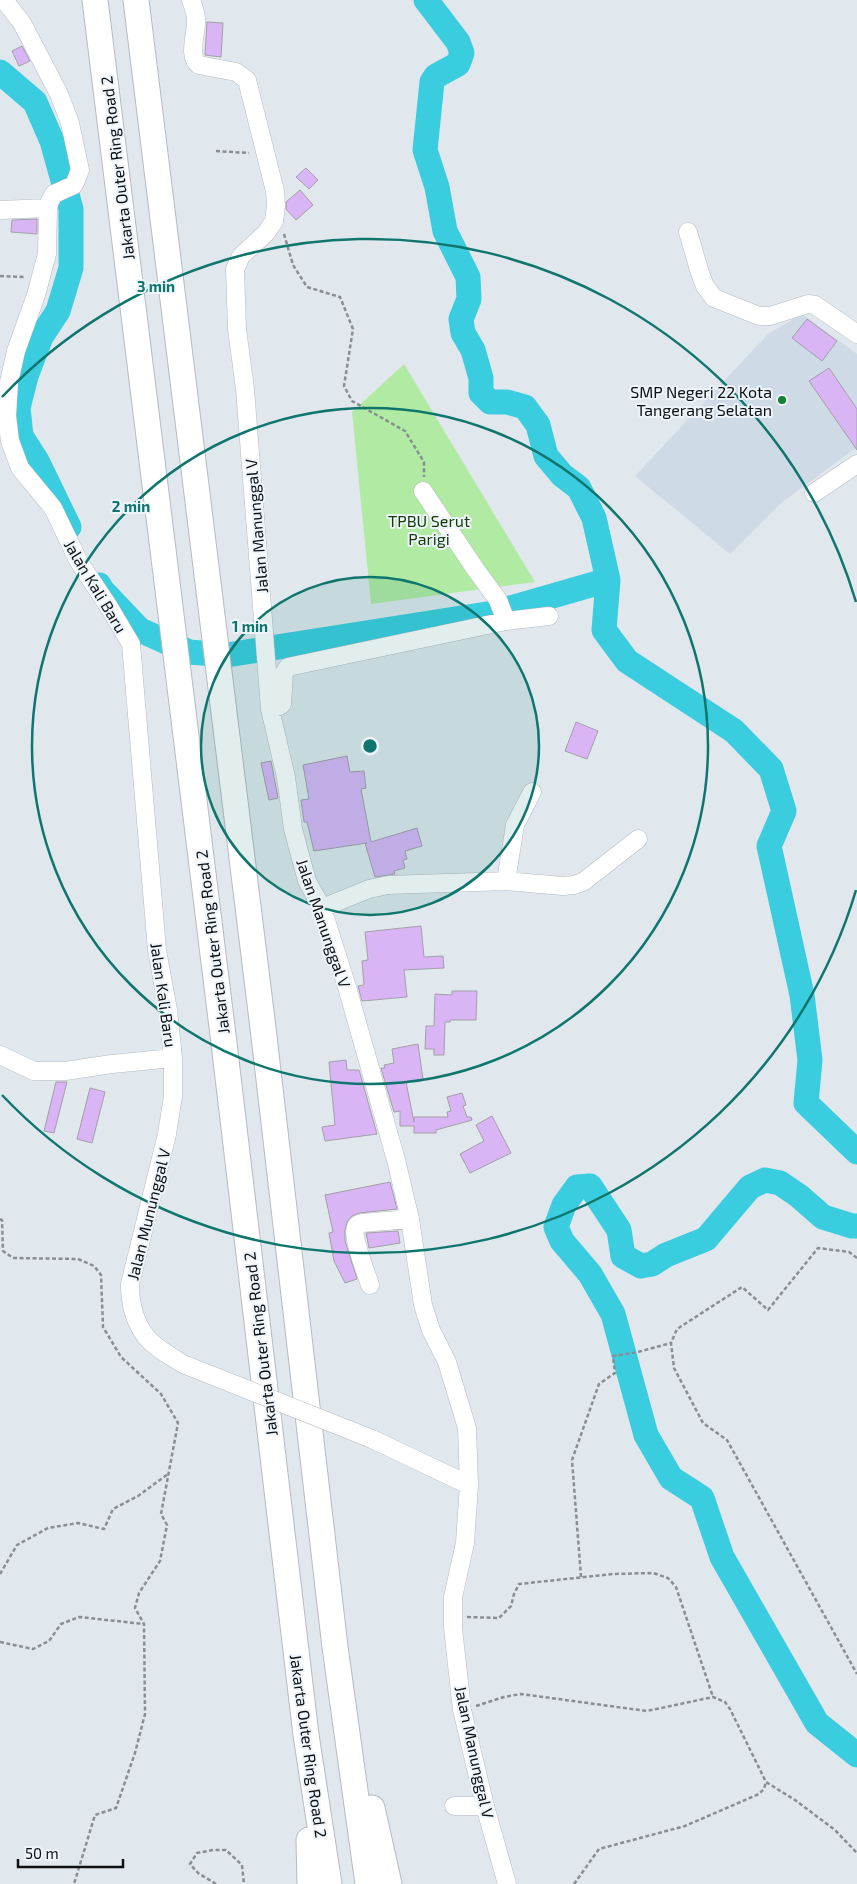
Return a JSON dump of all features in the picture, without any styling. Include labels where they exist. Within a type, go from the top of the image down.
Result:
[{"type":"highway","name":"Jakarta Outer Ring Road 2","points":[[95,0],[306,1735],[329,1884]]},
{"type":"highway","points":[[136,0],[223,705],[335,1647],[368,1884]]},
{"type":"highway","points":[[335,1647],[389,1884]]},
{"type":"highway","points":[[306,1735],[310,1884]]},
{"type":"street","points":[[0,210],[51,201],[74,185],[80,170],[70,122],[59,94],[22,23],[4,0]]},
{"type":"street","name":"Jalan Manunggal V","points":[[191,0],[196,18],[193,54],[195,62],[199,65],[236,72],[247,80],[275,191],[274,221],[266,234],[241,256],[235,269],[237,329],[245,389],[270,709],[286,777],[293,829],[307,881],[322,908],[363,1041],[396,1160],[410,1219],[423,1305],[431,1330],[448,1362],[467,1428],[469,1485],[465,1543],[453,1597],[453,1617],[462,1710],[485,1806],[507,1884]]},
{"type":"street","name":"Jalan Kali Baru","points":[[51,201],[47,254],[16,352],[9,382],[7,416],[10,441],[20,468],[52,508],[79,562],[110,607],[131,644],[157,950],[168,1010],[173,1058]]},
{"type":"street","points":[[688,232],[705,286],[714,298],[760,316],[770,316],[808,304],[815,305],[857,334]]},
{"type":"street","points":[[814,493],[857,464]]},
{"type":"street","points":[[423,491],[503,612]]},
{"type":"street","points":[[270,709],[282,704],[284,673],[288,667],[503,612],[549,616]]},
{"type":"street","points":[[506,881],[515,825],[532,792]]},
{"type":"street","points":[[322,908],[369,889],[388,885],[506,881],[563,886],[574,885],[583,882],[638,839]]},
{"type":"street","points":[[0,1055],[34,1071],[64,1071],[173,1058]]},
{"type":"street","name":"Jalan Mununggal V","points":[[173,1058],[174,1096],[168,1134],[130,1284],[130,1299],[137,1320],[148,1339],[183,1364],[372,1439],[469,1485]]},
{"type":"street","points":[[370,1286],[358,1251],[356,1226],[362,1223],[410,1219]]},
{"type":"street","points":[[454,1806],[485,1806]]},
{"type":"path","points":[[216,151],[265,153]]},
{"type":"path","points":[[276,206],[298,273],[307,287],[340,297],[353,329],[344,386],[352,401],[405,431],[424,462],[423,491]]},
{"type":"path","points":[[0,276],[41,277]]},
{"type":"path","points":[[0,1219],[2,1220],[3,1251],[13,1258],[78,1258],[94,1266],[101,1275],[103,1327],[121,1357],[161,1394],[178,1423],[161,1514],[167,1525],[160,1561],[139,1593],[135,1608],[144,1624],[145,1714],[135,1753],[116,1808],[95,1815],[74,1884]]},
{"type":"path","points":[[857,1258],[849,1252],[818,1248],[768,1310],[742,1287],[677,1329],[670,1343],[674,1368],[703,1423],[727,1440],[857,1674]]},
{"type":"path","points":[[581,1577],[572,1460],[599,1384],[616,1373],[614,1356],[638,1352],[670,1343]]},
{"type":"path","points":[[0,1574],[17,1545],[48,1528],[78,1523],[104,1529],[113,1509],[138,1496],[168,1474]]},
{"type":"path","points":[[453,1617],[499,1618],[511,1606],[519,1584],[581,1577],[653,1573],[668,1578],[676,1586],[713,1697]]},
{"type":"path","points":[[0,1642],[33,1649],[49,1641],[61,1624],[79,1617],[144,1624]]},
{"type":"path","points":[[462,1710],[504,1696],[522,1694],[647,1711],[713,1697],[725,1702],[730,1709],[766,1782],[795,1800],[835,1830],[857,1853]]},
{"type":"path","points":[[574,1884],[599,1849],[685,1826],[762,1792],[766,1782]]},
{"type":"path","points":[[216,1884],[198,1873],[190,1864],[197,1853],[226,1850],[242,1865],[244,1884]]},
{"type":"shaded area","name":"SMP Negeri 22 Kota Tangerang Selatan","points":[[802,314],[857,354],[857,447],[781,503],[730,554],[635,476],[768,334]]},
{"type":"green space","name":"TPBU Serut Parigi","points":[[404,364],[535,582],[371,604],[352,412]]},
{"type":"building","points":[[207,22],[223,23],[221,57],[205,55]]},
{"type":"building","points":[[22,46],[30,61],[19,66],[12,51]]},
{"type":"building","points":[[306,168],[318,180],[309,189],[296,177]]},
{"type":"building","points":[[300,190],[313,205],[296,220],[286,209],[286,202]]},
{"type":"building","points":[[37,219],[37,234],[11,232],[12,220]]},
{"type":"building","points":[[807,319],[837,341],[822,361],[792,338]]},
{"type":"building","points":[[829,368],[857,409],[857,450],[809,381]]},
{"type":"building","points":[[576,722],[598,731],[587,759],[565,751]]},
{"type":"building","points":[[347,756],[350,772],[364,771],[366,788],[361,789],[371,842],[417,828],[422,846],[405,851],[407,859],[403,860],[405,868],[394,871],[395,874],[375,877],[365,843],[314,851],[307,822],[304,822],[301,800],[309,799],[303,765]]},
{"type":"building","points":[[271,761],[278,798],[269,800],[261,763]]},
{"type":"building","points":[[421,926],[424,957],[443,956],[444,968],[404,970],[407,997],[362,1001],[358,986],[364,985],[362,961],[368,960],[365,932]]},
{"type":"building","points":[[452,991],[477,991],[476,1020],[450,1020],[450,1022],[445,1022],[444,1055],[434,1055],[434,1049],[425,1049],[426,1026],[434,1026],[435,994],[452,995]]},
{"type":"building","points":[[418,1044],[423,1079],[406,1082],[414,1122],[414,1117],[448,1117],[447,1112],[451,1111],[447,1097],[462,1093],[466,1105],[463,1106],[467,1117],[471,1117],[472,1120],[436,1130],[436,1133],[414,1133],[414,1126],[400,1126],[400,1111],[394,1112],[381,1068],[385,1068],[384,1065],[394,1063],[392,1049]]},
{"type":"building","points":[[346,1060],[347,1070],[359,1070],[377,1134],[325,1141],[322,1127],[335,1125],[329,1062]]},
{"type":"building","points":[[56,1082],[67,1082],[54,1133],[44,1131]]},
{"type":"building","points":[[90,1088],[105,1092],[92,1143],[77,1139]]},
{"type":"building","points":[[492,1116],[511,1153],[470,1173],[460,1154],[484,1141],[476,1125]]},
{"type":"building","points":[[390,1182],[397,1209],[359,1213],[352,1216],[347,1222],[345,1241],[357,1279],[345,1283],[334,1261],[329,1233],[333,1232],[325,1195]]},
{"type":"building","points":[[398,1231],[400,1243],[369,1248],[366,1233]]},
{"type":"waterway","points":[[426,0],[458,42],[462,53],[458,64],[436,76],[432,82],[425,150],[437,187],[445,231],[468,277],[469,299],[461,319],[463,333],[473,350],[481,378],[481,393],[490,402],[507,402],[525,407],[538,425],[546,456],[562,475],[579,488],[594,518],[608,580]]},
{"type":"waterway","points":[[0,72],[35,102],[52,141],[71,209],[71,268],[58,311],[41,337],[26,376],[18,408],[21,436],[37,461],[69,527]]},
{"type":"waterway","points":[[99,585],[140,630],[189,652],[227,655],[493,613],[608,580],[604,630],[627,661],[734,731],[771,769],[784,811],[769,846],[802,995],[810,1060],[806,1103],[857,1152]]},
{"type":"waterway","points":[[857,1226],[823,1217],[799,1196],[780,1183],[765,1180],[750,1187],[706,1239],[666,1255],[652,1264],[641,1266],[623,1256],[619,1230],[590,1186],[577,1187],[564,1205],[556,1227],[562,1241],[590,1274],[613,1314],[646,1435],[671,1478],[702,1498],[722,1557],[817,1723],[857,1755]]},
{"type":"place","name":"SMP Negeri 22 Kota Tangerang Selatan","points":[[782,400]]}]
